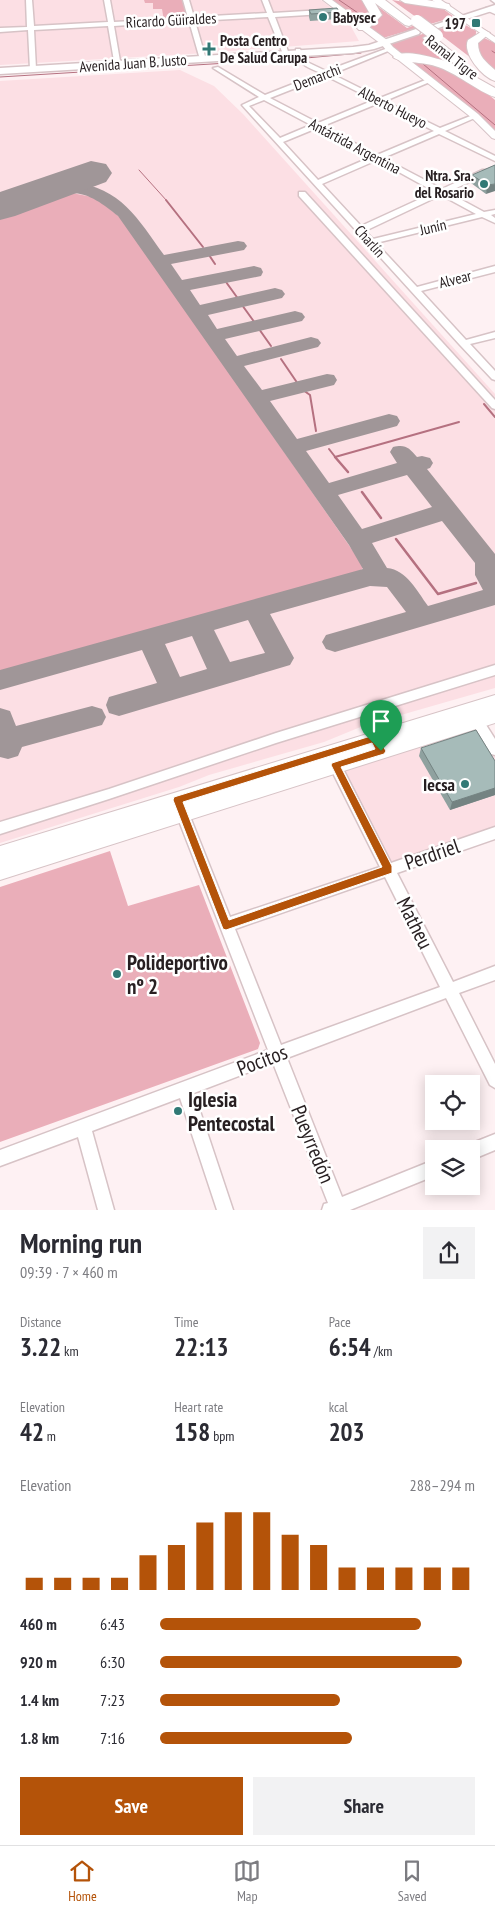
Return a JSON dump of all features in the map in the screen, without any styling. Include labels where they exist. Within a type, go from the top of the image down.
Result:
[{"type":"highway","points":[[363,28],[376,15],[375,10],[367,0]]},
{"type":"highway","points":[[378,0],[414,26]]},
{"type":"highway","points":[[387,0],[414,26]]},
{"type":"highway","points":[[405,0],[441,3]]},
{"type":"highway","name":"Ramal Tigre","points":[[414,26],[433,34],[495,82]]},
{"type":"highway","points":[[484,33],[472,42],[472,50],[478,60],[495,77]]},
{"type":"highway","name":"Ramal Tigre","points":[[433,34],[495,92]]},
{"type":"highway","points":[[395,53],[441,62],[495,92]]},
{"type":"main road","points":[[433,34],[464,18],[474,19],[493,10]]},
{"type":"main road","name":"Avenida Juan B. Justo","points":[[33,68],[117,61],[364,48],[384,42],[414,26]]},
{"type":"main road","name":"Avenida Juan B. Justo","points":[[0,70],[286,52]]},
{"type":"main road","points":[[0,871],[180,807],[378,745],[495,702]]},
{"type":"main road","points":[[0,855],[335,765],[378,745],[486,718]]},
{"type":"street","points":[[30,0],[33,68]]},
{"type":"street","points":[[107,0],[117,61]]},
{"type":"street","points":[[186,0],[202,56]]},
{"type":"street","points":[[265,0],[286,52]]},
{"type":"street","points":[[327,0],[384,42],[395,53],[475,116],[495,136]]},
{"type":"street","points":[[441,3],[495,41]]},
{"type":"street","name":"Ricardo Güiraldes","points":[[0,30],[341,11]]},
{"type":"street","name":"Alberto Hueyo","points":[[299,52],[302,60],[495,159]]},
{"type":"street","name":"Demarchi","points":[[245,105],[326,73],[395,53]]},
{"type":"street","name":"Antártida Argentina","points":[[216,68],[264,97],[495,221]]},
{"type":"street","points":[[279,141],[430,80]]},
{"type":"street","name":"Charlín","points":[[245,105],[495,377]]},
{"type":"street","points":[[317,182],[475,116]]},
{"type":"street","points":[[360,230],[495,167]]},
{"type":"street","points":[[302,194],[495,406]]},
{"type":"street","name":"Junín","points":[[371,242],[495,212]]},
{"type":"street","name":"Alvear","points":[[414,290],[495,269]]},
{"type":"street","points":[[463,343],[495,335]]},
{"type":"street","points":[[0,828],[276,738],[495,670]]},
{"type":"street","points":[[486,718],[495,750]]},
{"type":"street","name":"Matheu","points":[[335,765],[495,1080]]},
{"type":"street","name":"Pueyrredón","points":[[180,807],[277,1054],[335,1209]]},
{"type":"street","name":"Perdriel","points":[[226,926],[495,832]]},
{"type":"street","name":"Pocitos","points":[[0,1158],[495,973]]},
{"type":"street","points":[[185,1089],[225,1210]]},
{"type":"street","points":[[83,1127],[106,1210]]},
{"type":"street","points":[[480,1148],[495,1142]]},
{"type":"street","points":[[335,1209],[425,1172]]},
{"type":"shaded area","points":[[0,0],[321,0],[348,21],[359,41],[206,53],[0,65]]},
{"type":"shaded area","points":[[144,0],[186,0],[192,19],[164,21],[162,9],[153,9],[153,3],[145,3]]},
{"type":"shaded area","points":[[327,0],[361,0],[369,8],[372,15],[363,22],[360,22]]},
{"type":"shaded area","points":[[369,0],[407,28],[423,22],[392,0],[442,8],[454,17],[383,38],[368,28],[376,19]]},
{"type":"shaded area","points":[[462,23],[476,31],[475,61],[441,35],[424,40],[465,73],[402,54],[391,46],[394,42]]},
{"type":"shaded area","points":[[482,37],[495,43],[495,74],[476,54],[476,42]]},
{"type":"shaded area","points":[[410,58],[432,62],[482,89],[495,100],[495,134],[409,63]]},
{"type":"shaded area","points":[[180,70],[214,86],[243,114],[495,394],[495,688],[380,721],[376,726],[363,726],[324,742],[209,775],[179,787],[0,843],[0,81]]},
{"type":"shaded area","points":[[72,193],[97,198],[124,221],[364,567],[358,573],[0,671],[0,216],[57,194]]},
{"type":"shaded area","points":[[476,726],[495,757],[495,829],[391,865],[343,770]]},
{"type":"shaded area","name":"Polideportivo nº 2","points":[[110,851],[128,906],[199,885],[260,1043],[258,1049],[0,1142],[0,887]]},
{"type":"building","points":[[337,8],[339,12],[311,14],[309,10]]},
{"type":"building","points":[[495,165],[495,184],[487,185],[472,175]]},
{"type":"building","name":"Iecsa","points":[[476,730],[495,761],[495,788],[452,802],[421,748]]},
{"type":"waterway","points":[[339,0],[364,17]]},
{"type":"waterway","points":[[306,58],[361,53]]},
{"type":"waterway","points":[[0,77],[293,59]]},
{"type":"waterway","points":[[423,64],[495,125]]},
{"type":"waterway","points":[[139,170],[167,201]]},
{"type":"waterway","points":[[166,200],[203,247]]},
{"type":"waterway","points":[[209,255],[215,264]]},
{"type":"waterway","points":[[226,282],[239,300]]},
{"type":"waterway","points":[[242,305],[255,323]]},
{"type":"waterway","points":[[259,329],[271,346]]},
{"type":"waterway","points":[[281,359],[298,384]]},
{"type":"waterway","points":[[303,390],[310,395],[316,431]]},
{"type":"waterway","points":[[484,404],[495,417]]},
{"type":"waterway","points":[[335,457],[459,422]]},
{"type":"waterway","points":[[329,449],[335,457]]},
{"type":"waterway","points":[[335,457],[348,472]]},
{"type":"waterway","points":[[362,492],[381,518]]},
{"type":"waterway","points":[[396,539],[438,594],[476,583]]},
{"type":"taxiway","points":[[49,189],[72,188],[90,191],[98,194],[124,212],[212,336]]},
{"type":"taxiway","points":[[160,261],[238,246]]},
{"type":"taxiway","points":[[178,287],[254,272]]},
{"type":"taxiway","points":[[196,312],[275,294]]},
{"type":"taxiway","points":[[212,336],[295,317]]},
{"type":"taxiway","points":[[212,336],[292,448]]},
{"type":"taxiway","points":[[232,363],[311,343]]},
{"type":"taxiway","points":[[257,398],[327,380]]},
{"type":"taxiway","points":[[292,448],[389,421]]},
{"type":"taxiway","points":[[292,448],[323,492]]},
{"type":"taxiway","points":[[401,452],[412,466]]},
{"type":"taxiway","points":[[412,466],[422,463]]},
{"type":"taxiway","points":[[323,492],[412,466]]},
{"type":"taxiway","points":[[412,466],[487,561],[487,575],[495,590]]},
{"type":"taxiway","points":[[323,492],[357,539]]},
{"type":"taxiway","points":[[357,539],[447,511]]},
{"type":"taxiway","points":[[357,539],[375,567],[375,571],[370,577]]},
{"type":"taxiway","points":[[254,609],[370,577]]},
{"type":"taxiway","points":[[370,577],[390,577],[396,581],[423,617]]},
{"type":"taxiway","points":[[423,617],[495,596]]},
{"type":"taxiway","points":[[199,625],[254,609]]},
{"type":"taxiway","points":[[223,675],[281,658],[254,609]]},
{"type":"taxiway","points":[[335,642],[423,617]]},
{"type":"taxiway","points":[[149,638],[199,625]]},
{"type":"taxiway","points":[[199,625],[223,675]]},
{"type":"taxiway","points":[[0,680],[149,638]]},
{"type":"taxiway","points":[[149,638],[173,689]]},
{"type":"taxiway","points":[[173,689],[223,675]]},
{"type":"taxiway","points":[[119,705],[173,689]]},
{"type":"taxiway","points":[[6,740],[92,717]]},
{"type":"taxiway","points":[[0,719],[6,740]]},
{"type":"taxiway","points":[[0,742],[6,740]]},
{"type":"taxiway","points":[[6,740],[8,748]]},
{"type":"runway","points":[[0,207],[91,173]]},
{"type":"place","name":"Babysec","points":[[323,17]]},
{"type":"place","name":"197","points":[[476,23]]},
{"type":"place","name":"Posta Centro De Salud Carupa","points":[[209,49]]},
{"type":"place","name":"Ntra. Sra. del Rosario","points":[[484,184]]},
{"type":"place","name":"Iecsa","points":[[465,784]]},
{"type":"place","name":"Polideportivo nº 2","points":[[117,974]]},
{"type":"place","name":"Iglesia Pentecostal","points":[[178,1111]]},
{"type":"route","points":[[374,738],[381,751],[335,765],[388,870],[226,926],[177,800],[374,738]]}]
